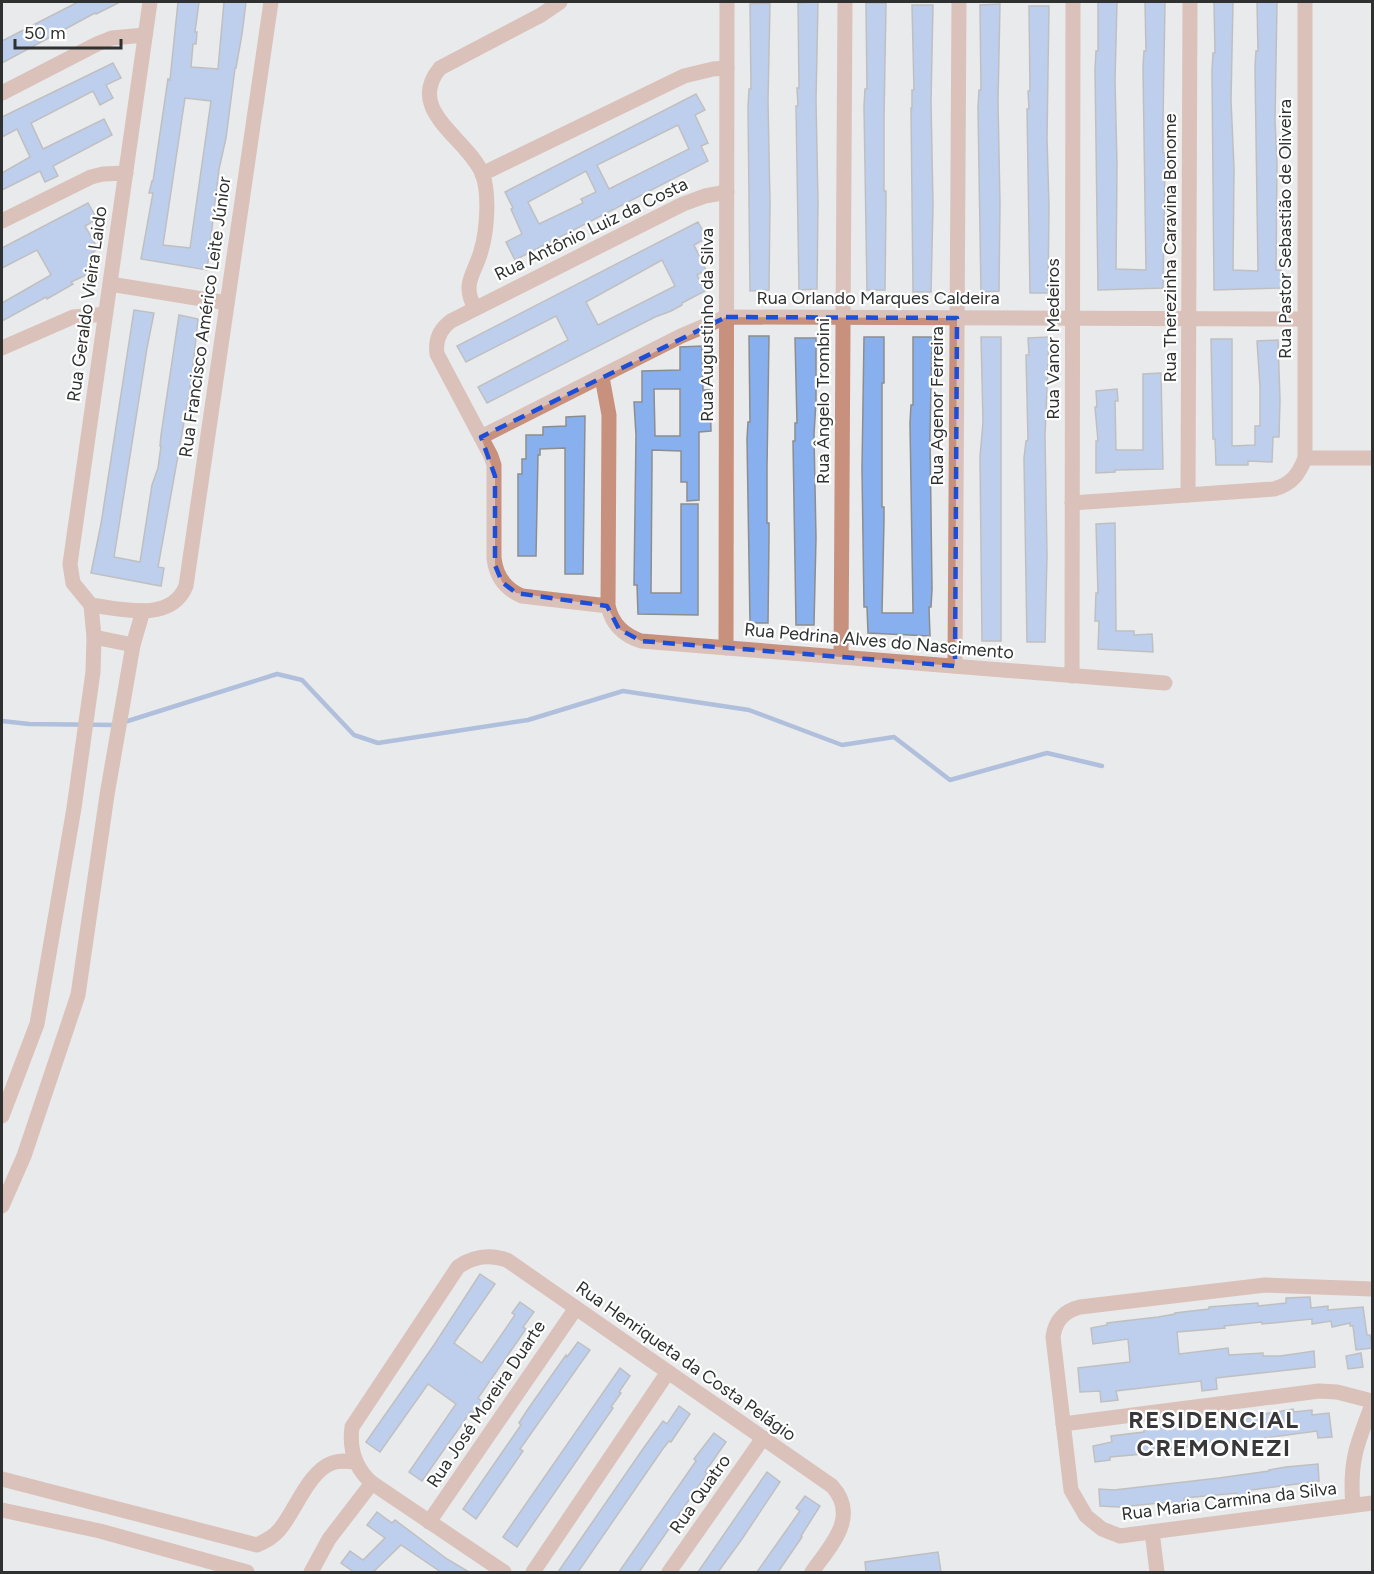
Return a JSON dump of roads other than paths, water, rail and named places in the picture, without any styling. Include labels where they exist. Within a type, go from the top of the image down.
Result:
[{"type":"street","name":"Rua Geraldo Vieira Laido","points":[[91,605],[73,583],[70,564],[150,2]]},
{"type":"street","name":"Rua Francisco Américo Leite Júnior","points":[[143,611],[178,601],[186,586],[271,2]]},
{"type":"street","points":[[475,308],[470,296],[469,282],[481,251],[486,219],[483,174],[470,154],[432,110],[429,91],[440,68],[541,15],[560,2]]},
{"type":"street","name":"Rua Augustinho da Silva","points":[[726,648],[727,2]]},
{"type":"street","name":"Rua Ângelo Trombini","points":[[841,657],[845,2]]},
{"type":"street","name":"Rua Agenor Ferreira","points":[[955,666],[959,2]]},
{"type":"street","name":"Rua Vanor Medeiros","points":[[1072,676],[1073,2]]},
{"type":"street","name":"Rua Therezinha Caravina Bonome","points":[[1188,495],[1190,2]]},
{"type":"street","name":"Rua Pastor Sebastião de Oliveira","points":[[1305,2],[1305,458]]},
{"type":"street","points":[[2,93],[97,44],[112,38],[146,35]]},
{"type":"street","points":[[483,174],[684,76],[705,70],[727,68]]},
{"type":"street","points":[[2,221],[92,177],[126,173]]},
{"type":"street","name":"Rua Antônio Luiz da Costa","points":[[608,606],[522,596],[502,582],[496,571],[494,558],[494,465],[437,354],[438,338],[446,324],[475,308],[683,204],[705,196],[727,192]]},
{"type":"street","points":[[110,284],[227,303]]},
{"type":"street","points":[[2,348],[73,317],[105,314]]},
{"type":"street","name":"Rua Orlando Marques Caldeira","points":[[481,437],[681,336],[726,317],[1304,319]]},
{"type":"street","points":[[602,377],[609,415],[608,606]]},
{"type":"street","points":[[1072,502],[1280,487],[1296,477],[1305,458],[1372,458]]},
{"type":"street","points":[[2,1116],[37,1024],[74,808],[93,672],[94,637],[91,605],[143,611],[133,645],[107,795],[78,995],[24,1156],[2,1206]]},
{"type":"street","name":"Rua Pedrina Alves do Nascimento","points":[[608,606],[619,628],[634,639],[1165,683]]},
{"type":"street","points":[[94,637],[133,645]]},
{"type":"street","name":"Rua Henriqueta da Costa Pelágio","points":[[355,1462],[351,1445],[352,1427],[458,1267],[478,1258],[493,1257],[507,1260],[832,1486],[840,1497],[844,1510],[843,1524],[812,1572]]},
{"type":"street","points":[[1353,1505],[1352,1464],[1356,1443],[1372,1403],[1337,1392],[1319,1391],[1063,1424],[1053,1337],[1055,1328],[1066,1312],[1080,1307],[1266,1286],[1372,1289]]},
{"type":"street","name":"Rua José Moreira Duarte","points":[[429,1522],[576,1308]]},
{"type":"street","points":[[532,1572],[668,1372]]},
{"type":"street","name":"Rua Maria Carmina da Silva","points":[[1063,1424],[1071,1490],[1080,1508],[1094,1523],[1120,1536],[1372,1503]]},
{"type":"street","name":"Rua Quatro","points":[[669,1572],[763,1438]]},
{"type":"street","points":[[2,1479],[257,1545],[268,1540],[280,1530],[318,1473],[330,1463],[355,1462],[372,1483],[504,1572]]},
{"type":"street","points":[[311,1572],[325,1545],[372,1483]]},
{"type":"street","points":[[2,1510],[100,1531],[247,1572]]},
{"type":"street","points":[[1152,1532],[1157,1572]]},
{"type":"waterway","points":[[2,721],[29,724],[115,725],[277,674],[302,680],[354,735],[378,743],[528,720],[623,691],[749,710],[842,745],[894,737],[950,780],[1047,753],[1102,766]]},
{"type":"district","name":"RESIDENCIAL CREMONEZI","points":[[1214,1434]]}]
